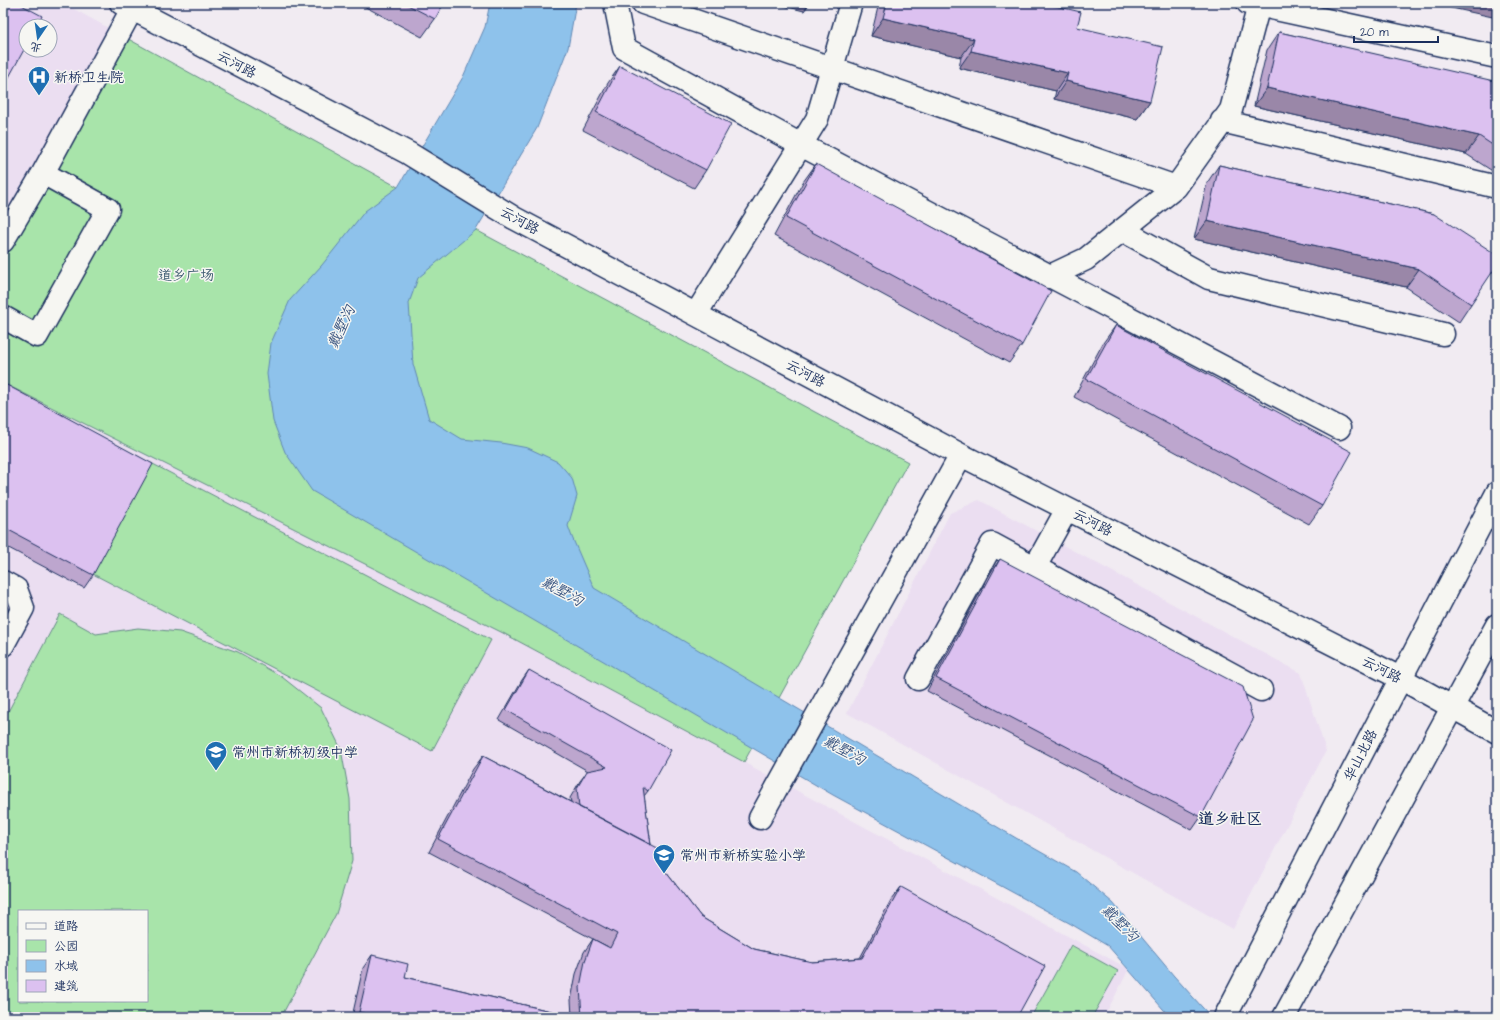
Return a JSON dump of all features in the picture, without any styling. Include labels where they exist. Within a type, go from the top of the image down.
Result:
[{"type":"street","points":[[615,3],[624,48],[801,145],[1048,277],[1339,428]]},
{"type":"street","points":[[644,3],[1176,187]]},
{"type":"street","points":[[696,314],[817,119],[851,3]]},
{"type":"street","points":[[1048,277],[1086,259],[1176,187],[1231,110],[1254,4],[1296,8],[1497,57]]},
{"type":"street","points":[[3,241],[43,173],[126,6]]},
{"type":"street","name":"云河路","points":[[126,6],[408,154],[514,218],[961,455],[1400,678],[1497,732]]},
{"type":"street","points":[[1222,121],[1497,187]]},
{"type":"street","points":[[3,317],[37,336],[108,209],[43,173]]},
{"type":"street","points":[[1122,230],[1209,278],[1443,334]]},
{"type":"street","points":[[760,818],[961,455]]},
{"type":"street","name":"华山北路","points":[[1228,1011],[1497,493]]},
{"type":"street","points":[[1035,567],[1067,509]]},
{"type":"street","points":[[918,679],[992,544],[1261,690]]},
{"type":"street","points":[[3,582],[16,589],[23,608],[3,645]]},
{"type":"street","points":[[1284,1017],[1497,625]]},
{"type":"shaded area","name":"新桥卫生院","points":[[3,3],[63,3],[112,30],[3,227]]},
{"type":"shaded area","points":[[3,383],[503,633],[1129,969],[1104,1017],[3,1017]]},
{"type":"shaded area","points":[[979,500],[1301,673],[1326,751],[1233,929],[847,713],[950,513]]},
{"type":"green space","name":"道乡广场","points":[[112,30],[476,230],[908,462],[744,762],[503,633],[3,383],[3,227]]},
{"type":"green space","points":[[151,463],[491,640],[432,751],[93,574]]},
{"type":"green space","points":[[60,614],[96,634],[138,628],[180,632],[238,652],[282,677],[321,708],[341,749],[350,799],[352,861],[336,914],[281,1017],[3,1017],[3,721]]},
{"type":"green space","points":[[1071,945],[1118,971],[1092,1017],[1031,1017]]},
{"type":"water","name":"戴墅沟","points":[[490,3],[576,3],[568,48],[537,128],[476,230],[418,278],[409,303],[413,364],[429,419],[462,439],[501,443],[528,448],[558,462],[572,478],[577,496],[568,526],[594,588],[1076,872],[1113,903],[1174,976],[1211,1017],[1170,1017],[1108,946],[1071,924],[833,795],[312,491],[285,452],[273,421],[267,374],[271,343],[290,300],[322,265],[365,211],[398,187],[463,77],[485,27]]},
{"type":"building","points":[[3,3],[18,3],[42,16],[41,18],[18,18],[18,58],[19,58],[3,88]]},
{"type":"building","points":[[404,3],[444,3],[435,19]]},
{"type":"building","points":[[887,3],[1042,3],[1081,12],[1077,27],[1163,47],[1150,101],[1066,81],[1068,73],[971,51],[974,39],[883,18]]},
{"type":"building","points":[[1279,32],[1494,81],[1497,83],[1497,148],[1479,136],[1267,88]]},
{"type":"building","points":[[620,66],[731,124],[706,170],[596,112]]},
{"type":"building","points":[[816,164],[1051,291],[1022,345],[786,218]]},
{"type":"building","points":[[1219,165],[1434,214],[1497,255],[1497,265],[1471,304],[1419,269],[1207,221]]},
{"type":"building","points":[[1116,325],[1352,452],[1322,506],[1086,379]]},
{"type":"building","points":[[3,383],[153,464],[93,575],[3,527]]},
{"type":"building","points":[[1000,559],[1243,687],[1253,720],[1201,817],[936,678]]},
{"type":"building","points":[[529,670],[671,750],[648,791],[643,787],[651,845],[579,807],[577,788],[587,771],[607,767],[506,710]]},
{"type":"building","points":[[483,756],[669,854],[662,867],[701,917],[754,949],[812,962],[862,958],[901,887],[1045,966],[1017,1017],[582,1017],[580,987],[585,961],[593,939],[610,948],[617,934],[438,839]]},
{"type":"building","points":[[372,955],[408,964],[405,977],[576,1017],[380,1017],[359,1012]]},
{"type":"place","name":"新桥卫生院","points":[[39,96]]},
{"type":"place","name":"常州市新桥初级中学","points":[[216,772]]},
{"type":"place","name":"常州市新桥实验小学","points":[[664,874]]},
{"type":"district","name":"道乡社区","points":[[1230,818]]}]
